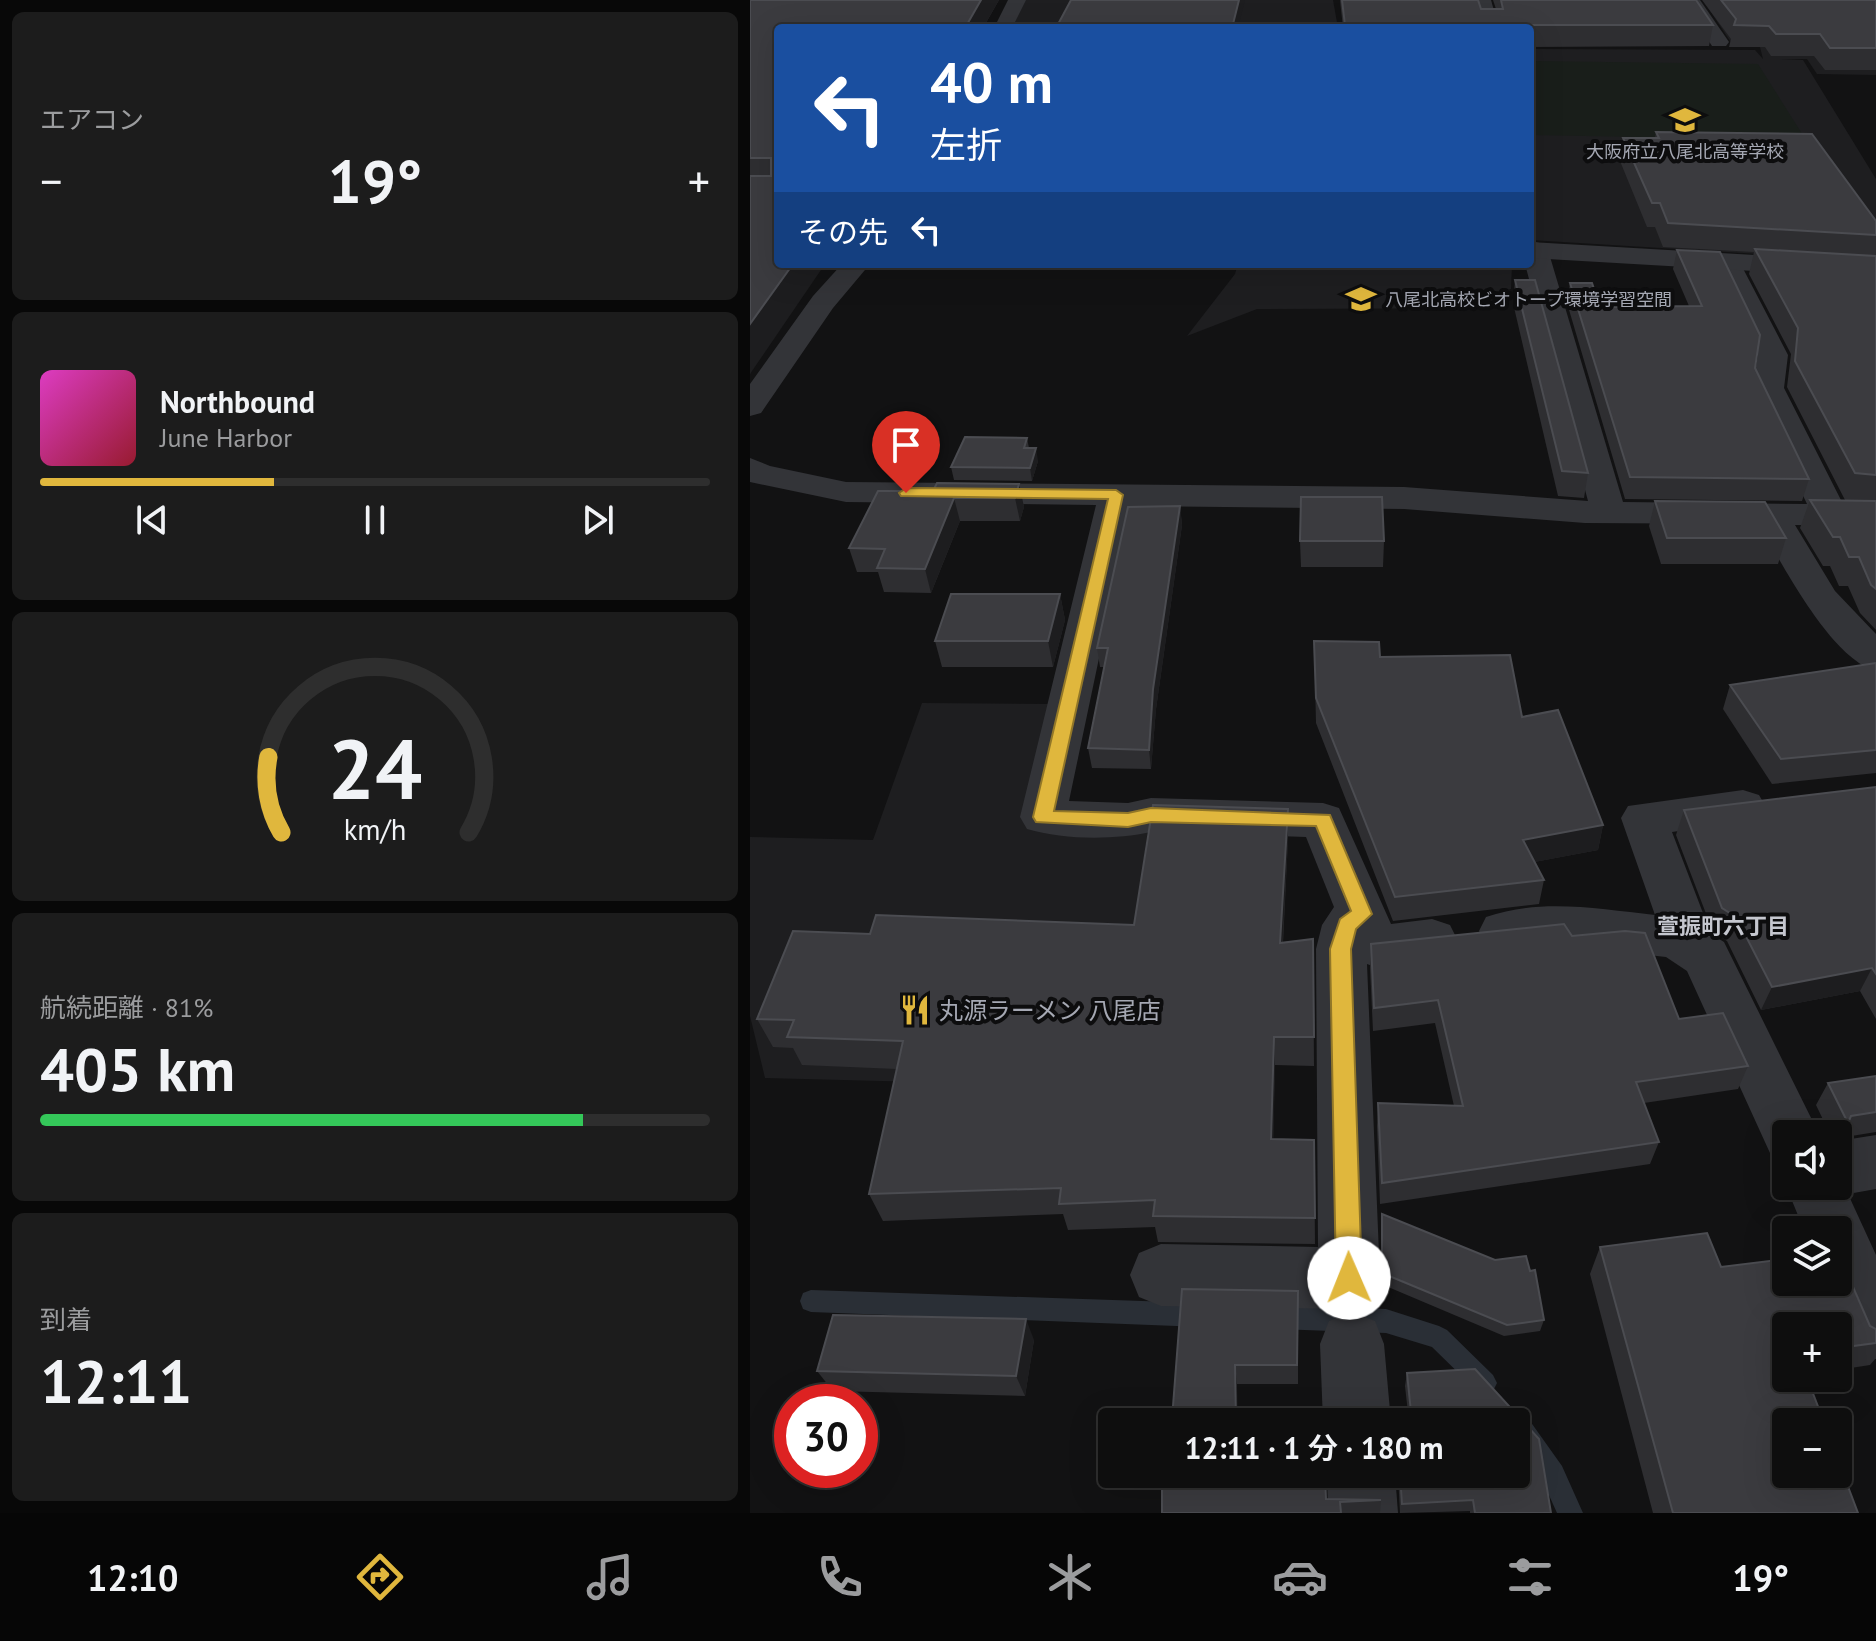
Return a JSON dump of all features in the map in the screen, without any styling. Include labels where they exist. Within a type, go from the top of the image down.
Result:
[{"type":"street","points":[[1005,24],[1017,0]]},
{"type":"street","points":[[1482,0],[1489,24]]},
{"type":"street","points":[[1691,0],[1719,42]]},
{"type":"street","points":[[1534,250],[1876,270]]},
{"type":"street","points":[[1534,257],[1609,513]]},
{"type":"street","points":[[1727,261],[1773,355],[1768,388],[1831,516]]},
{"type":"street","points":[[750,406],[823,302],[853,268]]},
{"type":"street","points":[[750,468],[759,474],[846,492],[1404,498],[1609,513],[1876,515]]},
{"type":"street","points":[[1116,495],[1043,817],[1128,820],[1151,815],[1323,820],[1375,946],[1558,925],[1677,938],[1706,957],[1783,1120]]},
{"type":"street","points":[[1772,516],[1820,598],[1876,658]]},
{"type":"street","points":[[1691,947],[1644,818],[1783,802]]},
{"type":"street","points":[[1161,1275],[1349,1278],[1341,949],[1347,925],[1362,914]]},
{"type":"street","points":[[1852,1166],[1876,1162]]},
{"type":"street","points":[[1852,1272],[1876,1327]]},
{"type":"street","points":[[1352,1344],[1356,1408]]},
{"type":"street","points":[[1362,1488],[1363,1513]]},
{"type":"shaded area","points":[[1024,0],[1333,0],[1337,24],[1012,24]]},
{"type":"shaded area","name":"大阪府立八尾北高等学校","points":[[1703,0],[1876,0],[1876,75],[1817,74],[1807,59],[1780,59],[1803,60],[1876,179],[1876,261],[1534,240],[1534,49],[1755,50],[1763,59],[1760,47],[1734,47]]},
{"type":"shaded area","points":[[1534,61],[1758,64],[1806,140],[1534,135]]},
{"type":"shaded area","name":"八尾北高校ビオトープ環境学習空間","points":[[1237,268],[1512,268],[1511,289],[1507,290],[1508,308],[1257,309],[1187,336]]},
{"type":"shaded area","points":[[922,703],[1053,704],[1035,830],[1148,829],[1113,1087],[765,1078],[750,1016],[750,837],[873,840]]},
{"type":"building","points":[[750,0],[981,0],[967,24],[774,24],[774,268],[790,268],[750,324],[750,176],[771,176],[771,158],[750,158]]},
{"type":"building","points":[[1071,0],[1239,0],[1233,24],[1058,24]]},
{"type":"building","points":[[1342,0],[1478,0],[1481,9],[1503,9],[1501,0],[1696,0],[1713,25],[1534,24],[1345,24]]},
{"type":"building","points":[[1721,0],[1876,0],[1876,48],[1830,48],[1820,34],[1776,34],[1769,26],[1734,25],[1736,19]]},
{"type":"building","points":[[1656,132],[1812,134],[1876,221],[1876,235],[1668,223],[1660,203],[1652,203],[1623,138],[1659,138]]},
{"type":"building","points":[[1755,249],[1876,256],[1876,475],[1855,473],[1795,361],[1798,328]]},
{"type":"building","points":[[1677,250],[1720,252],[1760,335],[1755,368],[1809,479],[1630,477],[1570,283],[1592,283],[1600,307],[1702,306]]},
{"type":"building","points":[[1515,280],[1535,280],[1588,473],[1562,471]]},
{"type":"building","points":[[965,437],[1027,438],[1024,448],[1036,448],[1030,468],[951,467]]},
{"type":"building","points":[[937,483],[1019,484],[1015,498],[954,498],[925,569],[877,568],[885,549],[849,548],[878,491],[933,491]]},
{"type":"building","points":[[1301,497],[1382,497],[1384,541],[1300,541]]},
{"type":"building","points":[[1810,500],[1876,501],[1876,589],[1871,585],[1859,557],[1849,557],[1840,537],[1833,537]]},
{"type":"building","points":[[1655,501],[1765,502],[1786,538],[1667,538]]},
{"type":"building","points":[[1180,506],[1153,689],[1149,750],[1088,748],[1108,648],[1097,648],[1128,507]]},
{"type":"building","points":[[951,594],[1060,594],[1048,641],[935,641]]},
{"type":"building","points":[[1314,641],[1379,642],[1380,657],[1510,655],[1522,717],[1558,710],[1603,825],[1523,840],[1544,880],[1395,897],[1316,698]]},
{"type":"building","points":[[1876,663],[1876,750],[1781,759],[1730,685]]},
{"type":"building","points":[[1876,787],[1876,974],[1872,968],[1772,987],[1736,917],[1722,908],[1684,810]]},
{"type":"building","points":[[1153,805],[1288,809],[1280,943],[1313,939],[1314,1037],[1274,1037],[1271,1139],[1314,1140],[1315,1218],[1153,1216],[1155,1200],[1059,1204],[1061,1188],[869,1194],[903,1041],[787,1037],[794,1020],[757,1019],[793,931],[870,934],[876,915],[1134,925]]},
{"type":"building","points":[[1564,924],[1572,936],[1625,931],[1645,933],[1679,1019],[1723,1013],[1748,1066],[1636,1082],[1659,1142],[1382,1183],[1378,1103],[1463,1106],[1438,1000],[1374,1008],[1371,944]]},
{"type":"building","points":[[1876,1076],[1876,1112],[1851,1116],[1846,1120],[1828,1083]]},
{"type":"building","points":[[1382,1214],[1495,1260],[1526,1256],[1530,1271],[1535,1270],[1544,1320],[1507,1325],[1382,1273]]},
{"type":"building","points":[[1707,1233],[1721,1267],[1772,1261],[1772,1296],[1852,1296],[1852,1285],[1870,1326],[1876,1329],[1876,1343],[1852,1346],[1852,1312],[1772,1312],[1772,1392],[1812,1392],[1819,1408],[1772,1408],[1772,1488],[1849,1488],[1858,1513],[1673,1513],[1600,1247]]},
{"type":"building","points":[[1182,1289],[1298,1291],[1297,1365],[1235,1365],[1236,1408],[1173,1408]]},
{"type":"building","points":[[833,1315],[1026,1319],[1016,1376],[817,1371]]},
{"type":"building","points":[[1475,1369],[1511,1408],[1411,1408],[1407,1373]]},
{"type":"building","points":[[1530,1429],[1539,1439],[1551,1513],[1475,1513],[1473,1500],[1402,1504],[1401,1488],[1530,1488]]},
{"type":"building","points":[[1162,1488],[1326,1488],[1326,1499],[1381,1500],[1340,1502],[1341,1513],[1162,1513]]},
{"type":"waterway","points":[[811,1301],[1202,1315]]},
{"type":"waterway","points":[[1277,1317],[1386,1321],[1439,1338],[1485,1383]]},
{"type":"waterway","points":[[1530,1443],[1553,1475],[1570,1513]]},
{"type":"place","name":"大阪府立八尾北高等学校","points":[[1685,120]]},
{"type":"place","name":"八尾北高校ビオトープ環境学習空間","points":[[1361,299]]},
{"type":"place","name":"丸源ラーメン 八尾店","points":[[915,1010]]},
{"type":"district","name":"萱振町六丁目","points":[[1723,926]]},
{"type":"route","points":[[906,493],[1116,495],[1043,817],[1128,820],[1151,815],[1323,820],[1362,914],[1347,925],[1341,949],[1349,1278]]}]
